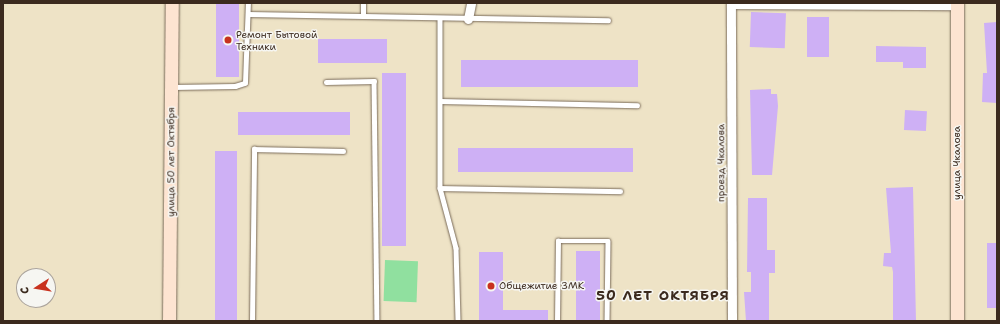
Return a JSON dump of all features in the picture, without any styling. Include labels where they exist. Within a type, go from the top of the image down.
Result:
[{"type":"street","name":"улица 50 лет Октября","points":[[169,321],[172,3]]},
{"type":"street","points":[[468,19],[471,3]]},
{"type":"street","name":"проезд Чкалова","points":[[732,321],[731,4],[957,4]]},
{"type":"street","name":"улица Чкалова","points":[[957,4],[957,321]]},
{"type":"lane","points":[[171,87],[236,86],[244,83],[248,3]]},
{"type":"lane","points":[[363,3],[363,16]]},
{"type":"lane","points":[[248,14],[440,19],[608,20]]},
{"type":"lane","points":[[440,19],[440,188],[456,248],[458,321]]},
{"type":"lane","points":[[326,82],[374,81],[377,321]]},
{"type":"lane","points":[[440,101],[637,105]]},
{"type":"lane","points":[[252,321],[254,150],[343,151]]},
{"type":"lane","points":[[440,188],[620,191]]},
{"type":"lane","points":[[557,321],[558,241],[608,240],[607,321]]},
{"type":"green space","points":[[385,260],[418,261],[417,302],[384,301]]},
{"type":"building","name":"Ремонт Бытовой Техники","points":[[216,3],[239,3],[239,77],[216,77]]},
{"type":"building","points":[[751,12],[786,13],[785,48],[750,47]]},
{"type":"building","points":[[807,17],[829,17],[829,57],[807,57]]},
{"type":"building","points":[[997,22],[997,103],[982,102],[983,73],[987,73],[984,23]]},
{"type":"building","points":[[318,39],[387,39],[387,63],[318,63]]},
{"type":"building","points":[[876,46],[926,47],[926,68],[903,68],[903,62],[876,62]]},
{"type":"building","points":[[461,60],[638,60],[638,87],[461,87]]},
{"type":"building","points":[[382,73],[406,73],[406,246],[382,246]]},
{"type":"building","points":[[771,89],[771,94],[777,94],[778,106],[772,175],[752,175],[750,90]]},
{"type":"building","points":[[905,110],[927,111],[926,131],[904,130]]},
{"type":"building","points":[[238,112],[350,112],[350,135],[238,135]]},
{"type":"building","points":[[458,148],[633,148],[633,172],[458,172]]},
{"type":"building","points":[[215,151],[237,151],[237,321],[215,321]]},
{"type":"building","points":[[913,187],[916,321],[893,321],[893,272],[892,267],[883,266],[884,253],[891,253],[886,188]]},
{"type":"building","points":[[748,198],[767,198],[767,250],[775,250],[775,273],[769,273],[769,321],[746,321],[744,292],[751,292],[751,272],[747,272]]},
{"type":"building","points":[[987,243],[997,243],[997,308],[987,308]]},
{"type":"building","points":[[576,251],[600,251],[600,321],[576,321]]},
{"type":"building","name":"Общежитие 3МК","points":[[479,252],[503,252],[503,310],[548,310],[548,321],[479,321]]},
{"type":"place","name":"Ремонт Бытовой Техники","points":[[228,40]]},
{"type":"place","name":"Общежитие 3МК","points":[[491,286]]},
{"type":"district","name":"50 ЛЕТ ОКТЯБРЯ","points":[[663,295]]}]
